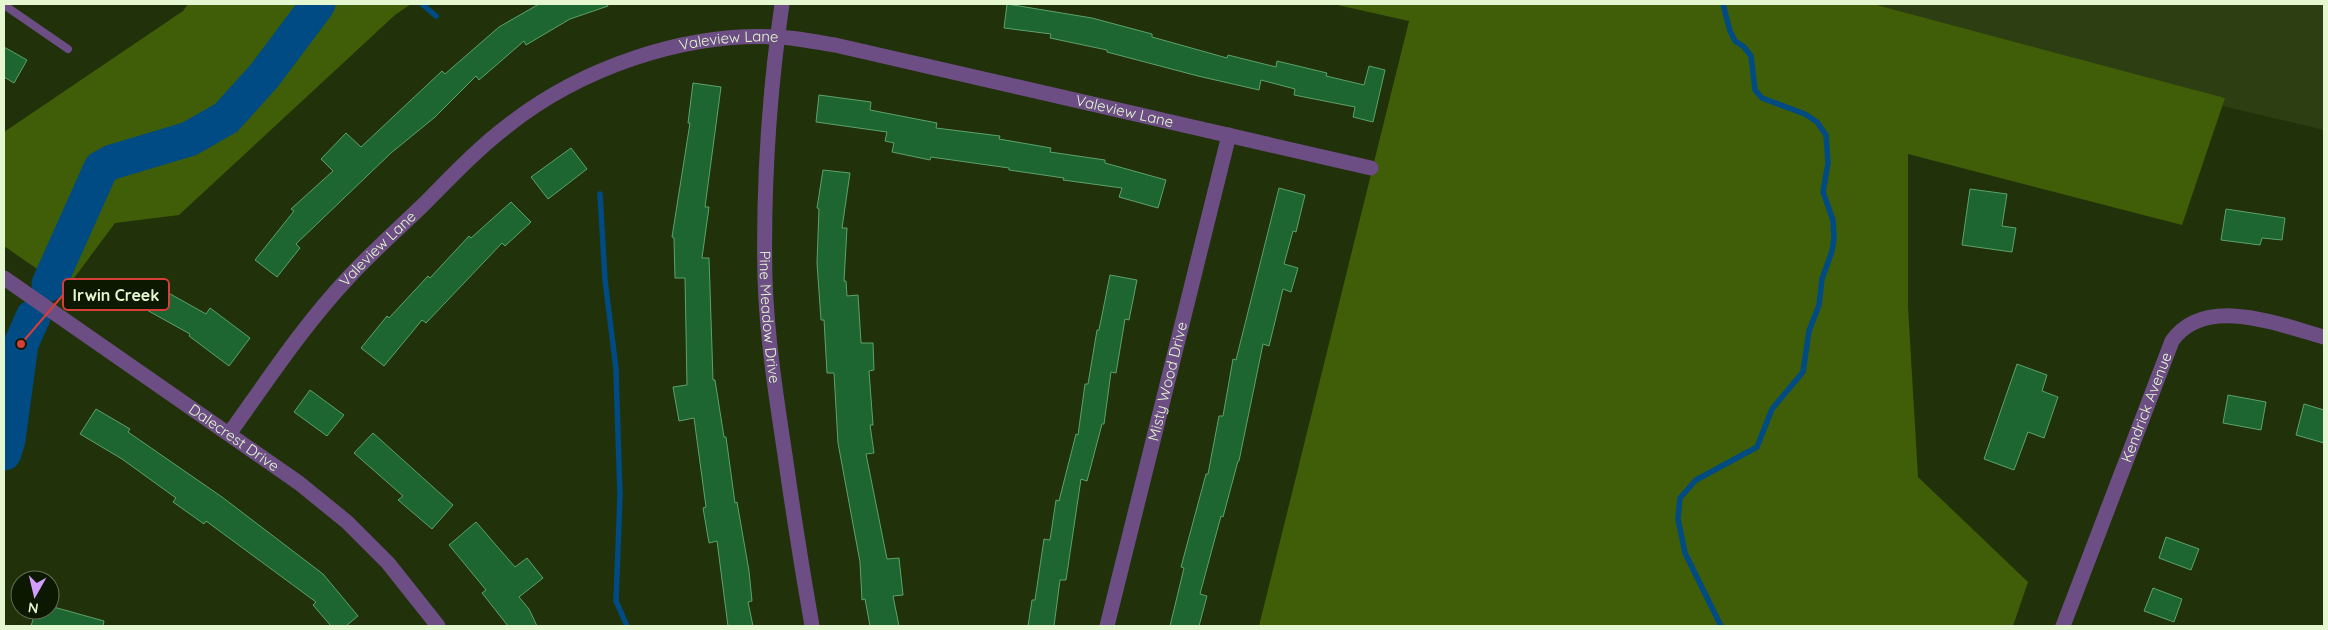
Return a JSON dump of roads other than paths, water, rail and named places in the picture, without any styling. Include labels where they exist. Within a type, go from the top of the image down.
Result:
[{"type":"street","name":"Pine Meadow Drive","points":[[782,4],[766,192],[765,280],[770,354],[812,626]]},
{"type":"street","name":"Valeview Lane","points":[[228,434],[293,344],[348,278],[482,147],[526,112],[559,91],[602,70],[629,60],[708,41],[778,37],[836,45],[1371,168]]},
{"type":"street","name":"Misty Wood Drive","points":[[1107,626],[1229,135]]},
{"type":"street","name":"Dalecrest Drive","points":[[4,278],[299,483],[347,522],[388,563],[438,626]]},
{"type":"street","name":"Kendrick Avenue","points":[[2063,626],[2169,350],[2178,333],[2185,326],[2206,318],[2226,315],[2256,318],[2324,337]]},
{"type":"lane","points":[[4,5],[68,49]]},
{"type":"waterway","points":[[49,284],[101,168],[112,162],[189,139],[226,118],[264,76],[318,4]]},
{"type":"waterway","points":[[422,4],[436,16]]},
{"type":"waterway","points":[[1721,626],[1685,553],[1678,519],[1680,498],[1696,480],[1757,447],[1772,409],[1803,372],[1809,331],[1819,305],[1822,279],[1832,251],[1834,238],[1833,220],[1823,192],[1828,163],[1826,135],[1817,122],[1805,114],[1762,98],[1755,90],[1751,56],[1744,47],[1735,41],[1730,31],[1723,4]]},
{"type":"waterway","points":[[600,194],[605,280],[616,369],[620,495],[616,601],[627,626]]},
{"type":"waterway","points":[[4,453],[8,440],[21,344],[33,317]]},
{"type":"place","name":"Irwin Creek","points":[[21,344]]}]
